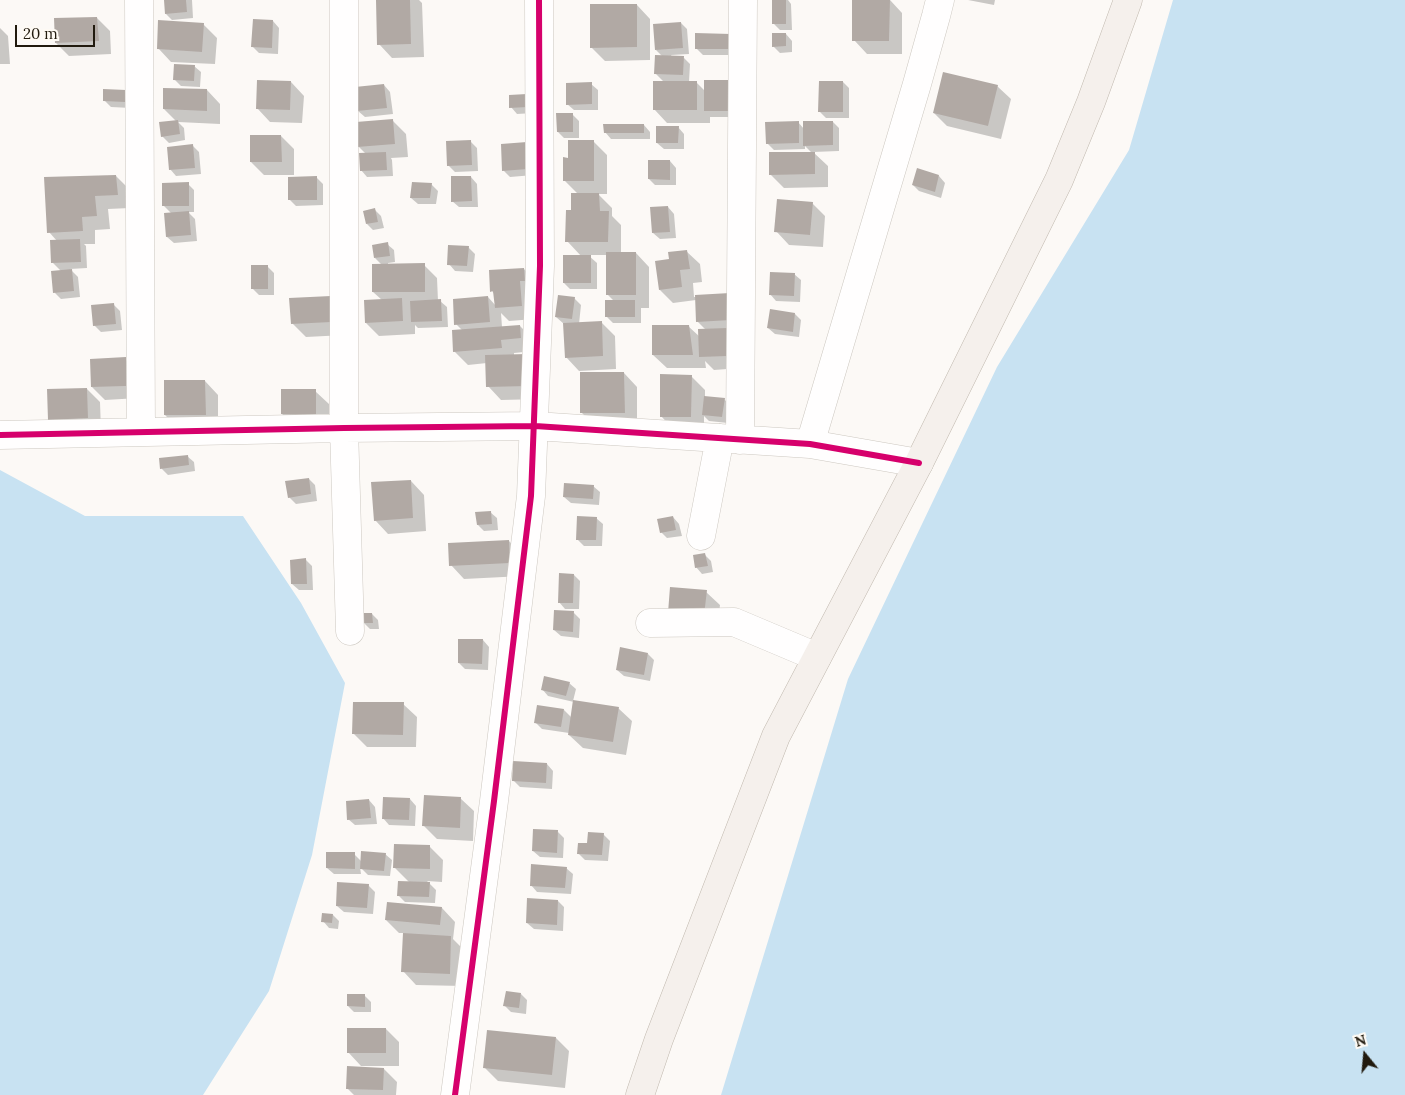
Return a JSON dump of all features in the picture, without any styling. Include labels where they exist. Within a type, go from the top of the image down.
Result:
[{"type":"main road","points":[[640,1095],[662,1030],[776,736],[920,463],[1058,180],[1091,102],[1128,0]]},
{"type":"street","points":[[138,0],[141,432]]},
{"type":"street","points":[[344,0],[344,428],[350,630]]},
{"type":"street","points":[[455,1095],[494,801],[531,496],[540,266],[539,0]]},
{"type":"street","points":[[701,536],[730,439],[742,0]]},
{"type":"street","points":[[810,444],[917,84],[940,0]]},
{"type":"street","points":[[0,435],[534,426],[810,444],[920,463]]},
{"type":"street","points":[[650,623],[734,622],[817,657]]},
{"type":"water","points":[[1173,0],[1405,0],[1405,1095],[721,1095],[848,679],[997,367],[1129,150]]},
{"type":"water","points":[[0,470],[85,516],[243,516],[301,603],[345,683],[312,855],[269,991],[203,1095],[0,1095]]},
{"type":"building","points":[[164,0],[186,0],[187,12],[165,14]]},
{"type":"building","points":[[376,0],[410,0],[411,44],[377,45]]},
{"type":"building","points":[[772,0],[786,0],[786,24],[772,24]]},
{"type":"building","points":[[852,0],[890,0],[889,41],[852,41]]},
{"type":"building","points":[[590,4],[637,4],[637,47],[590,48]]},
{"type":"building","points":[[97,17],[99,41],[55,43],[54,18]]},
{"type":"building","points":[[253,19],[273,20],[272,48],[251,47]]},
{"type":"building","points":[[158,20],[204,23],[202,52],[157,49]]},
{"type":"building","points":[[681,22],[683,48],[655,50],[653,24]]},
{"type":"building","points":[[695,33],[731,34],[731,49],[695,49]]},
{"type":"building","points":[[772,33],[786,33],[786,46],[772,47]]},
{"type":"building","points":[[655,55],[684,56],[683,75],[654,74]]},
{"type":"building","points":[[174,64],[195,65],[194,81],[173,80]]},
{"type":"building","points":[[943,72],[998,85],[988,126],[933,113]]},
{"type":"building","points":[[257,80],[291,81],[290,110],[256,109]]},
{"type":"building","points":[[704,80],[728,80],[728,111],[704,111]]},
{"type":"building","points":[[653,81],[697,81],[697,110],[653,110]]},
{"type":"building","points":[[819,81],[843,81],[843,112],[818,112]]},
{"type":"building","points":[[592,82],[592,104],[566,105],[566,83]]},
{"type":"building","points":[[384,84],[387,108],[357,111],[355,87]]},
{"type":"building","points":[[163,88],[207,89],[207,111],[163,109]]},
{"type":"building","points":[[103,89],[126,90],[125,102],[103,101]]},
{"type":"building","points":[[527,94],[528,107],[509,108],[509,95]]},
{"type":"building","points":[[556,113],[573,113],[573,132],[557,132]]},
{"type":"building","points":[[393,119],[395,144],[357,147],[356,122]]},
{"type":"building","points":[[178,120],[180,134],[161,137],[159,122]]},
{"type":"building","points":[[799,121],[799,143],[766,144],[765,122]]},
{"type":"building","points":[[803,121],[833,121],[833,145],[803,146]]},
{"type":"building","points":[[603,124],[644,124],[644,133],[604,133]]},
{"type":"building","points":[[656,126],[679,126],[678,143],[656,143]]},
{"type":"building","points":[[250,135],[281,135],[282,162],[250,162]]},
{"type":"building","points":[[471,140],[472,165],[447,166],[446,141]]},
{"type":"building","points":[[568,140],[594,140],[594,181],[563,181],[563,157],[568,158]]},
{"type":"building","points":[[527,142],[528,169],[502,171],[501,144]]},
{"type":"building","points":[[193,144],[195,168],[169,170],[167,147]]},
{"type":"building","points":[[386,152],[387,170],[360,171],[359,153]]},
{"type":"building","points":[[769,152],[815,152],[815,174],[769,175]]},
{"type":"building","points":[[648,160],[670,160],[670,180],[648,179]]},
{"type":"building","points":[[917,168],[939,175],[935,192],[912,185]]},
{"type":"building","points":[[116,175],[118,195],[95,196],[97,216],[82,217],[83,231],[47,233],[44,177]]},
{"type":"building","points":[[317,176],[317,200],[288,200],[288,177]]},
{"type":"building","points":[[451,176],[471,176],[472,201],[451,202]]},
{"type":"building","points":[[189,182],[189,206],[162,206],[162,183]]},
{"type":"building","points":[[412,182],[432,183],[430,198],[410,198]]},
{"type":"building","points":[[571,193],[599,193],[600,211],[609,211],[608,242],[565,242],[566,210],[571,210]]},
{"type":"building","points":[[777,199],[813,202],[810,235],[774,232]]},
{"type":"building","points":[[668,206],[670,232],[652,233],[650,207]]},
{"type":"building","points":[[375,208],[378,222],[366,224],[363,211]]},
{"type":"building","points":[[189,211],[191,235],[166,237],[164,213]]},
{"type":"building","points":[[80,239],[81,262],[51,263],[50,240]]},
{"type":"building","points":[[388,242],[390,256],[374,258],[372,245]]},
{"type":"building","points":[[448,245],[469,246],[467,266],[447,265]]},
{"type":"building","points":[[687,250],[690,269],[680,270],[682,287],[659,290],[655,261],[669,259],[668,252]]},
{"type":"building","points":[[606,252],[636,252],[636,295],[606,295]]},
{"type":"building","points":[[563,255],[591,255],[591,283],[563,283]]},
{"type":"building","points":[[425,263],[425,292],[372,292],[372,264]]},
{"type":"building","points":[[251,265],[268,265],[268,289],[251,289]]},
{"type":"building","points":[[524,268],[525,281],[520,281],[522,306],[495,308],[493,291],[490,292],[489,270]]},
{"type":"building","points":[[72,269],[74,291],[53,293],[51,271]]},
{"type":"building","points":[[770,272],[795,273],[794,296],[769,295]]},
{"type":"building","points":[[730,293],[731,320],[696,322],[695,295]]},
{"type":"building","points":[[558,295],[575,297],[572,319],[555,317]]},
{"type":"building","points":[[331,296],[332,322],[291,324],[289,298]]},
{"type":"building","points":[[488,296],[490,322],[454,325],[453,299]]},
{"type":"building","points":[[402,298],[403,321],[365,323],[364,300]]},
{"type":"building","points":[[441,299],[442,321],[411,322],[410,301]]},
{"type":"building","points":[[605,300],[635,300],[635,317],[605,317]]},
{"type":"building","points":[[114,303],[116,324],[93,326],[91,305]]},
{"type":"building","points":[[770,309],[795,313],[793,332],[767,328]]},
{"type":"building","points":[[602,321],[603,356],[565,358],[563,323]]},
{"type":"building","points":[[520,325],[521,338],[501,340],[502,348],[453,352],[452,330]]},
{"type":"building","points":[[652,325],[689,325],[693,355],[652,355]]},
{"type":"building","points":[[727,328],[728,356],[699,357],[698,329]]},
{"type":"building","points":[[528,354],[529,386],[486,387],[485,355]]},
{"type":"building","points":[[126,357],[126,386],[91,387],[90,359]]},
{"type":"building","points":[[580,372],[624,372],[625,413],[580,413]]},
{"type":"building","points":[[660,374],[692,375],[691,417],[660,417]]},
{"type":"building","points":[[164,380],[205,380],[206,415],[164,415]]},
{"type":"building","points":[[87,388],[88,418],[48,420],[47,389]]},
{"type":"building","points":[[281,389],[316,389],[316,415],[281,414]]},
{"type":"building","points":[[704,396],[725,398],[722,417],[702,415]]},
{"type":"building","points":[[188,455],[189,465],[160,469],[159,458]]},
{"type":"building","points":[[309,478],[311,494],[288,498],[285,481]]},
{"type":"building","points":[[411,480],[413,518],[374,521],[371,482]]},
{"type":"building","points":[[564,483],[594,485],[593,499],[563,497]]},
{"type":"building","points":[[491,511],[492,524],[477,525],[475,512]]},
{"type":"building","points":[[577,516],[597,517],[596,540],[576,540]]},
{"type":"building","points":[[673,516],[676,530],[660,533],[657,519]]},
{"type":"building","points":[[509,540],[510,563],[449,566],[448,543]]},
{"type":"building","points":[[705,553],[708,566],[695,568],[693,555]]},
{"type":"building","points":[[306,558],[307,584],[291,584],[290,560]]},
{"type":"building","points":[[559,573],[574,574],[573,603],[558,603]]},
{"type":"building","points":[[670,587],[707,590],[704,616],[668,613]]},
{"type":"building","points":[[554,610],[574,611],[573,632],[553,630]]},
{"type":"building","points":[[362,613],[372,613],[373,623],[363,623]]},
{"type":"building","points":[[458,639],[483,639],[482,664],[458,663]]},
{"type":"building","points":[[620,647],[648,653],[644,675],[616,670]]},
{"type":"building","points":[[544,676],[570,682],[566,696],[541,690]]},
{"type":"building","points":[[573,700],[619,707],[613,742],[568,735]]},
{"type":"building","points":[[353,702],[404,702],[403,735],[352,734]]},
{"type":"building","points":[[537,705],[564,709],[561,727],[534,723]]},
{"type":"building","points":[[513,761],[547,763],[546,783],[512,781]]},
{"type":"building","points":[[424,795],[461,797],[460,828],[422,826]]},
{"type":"building","points":[[383,797],[410,798],[409,820],[382,819]]},
{"type":"building","points":[[369,799],[371,818],[347,820],[346,801]]},
{"type":"building","points":[[533,829],[558,830],[557,853],[532,851]]},
{"type":"building","points":[[588,832],[604,833],[602,855],[577,854],[578,843],[587,843]]},
{"type":"building","points":[[394,844],[430,845],[430,869],[393,868]]},
{"type":"building","points":[[361,851],[386,853],[384,871],[360,869]]},
{"type":"building","points":[[326,852],[355,852],[355,869],[326,868]]},
{"type":"building","points":[[531,864],[567,867],[565,888],[530,886]]},
{"type":"building","points":[[398,881],[430,882],[429,897],[397,896]]},
{"type":"building","points":[[337,882],[369,884],[367,908],[336,906]]},
{"type":"building","points":[[527,898],[558,900],[557,925],[526,923]]},
{"type":"building","points":[[387,902],[442,907],[440,925],[385,920]]},
{"type":"building","points":[[322,913],[333,914],[332,923],[321,922]]},
{"type":"building","points":[[403,933],[451,936],[450,974],[401,972]]},
{"type":"building","points":[[506,991],[521,993],[519,1008],[503,1006]]},
{"type":"building","points":[[347,994],[365,994],[365,1007],[347,1006]]},
{"type":"building","points":[[347,1028],[386,1028],[386,1053],[347,1053]]},
{"type":"building","points":[[487,1030],[556,1037],[552,1075],[483,1068]]},
{"type":"building","points":[[347,1066],[384,1068],[383,1090],[346,1089]]},
{"type":"cycle path","points":[[455,1095],[494,801],[531,496],[540,266],[539,0]]},
{"type":"cycle path","points":[[0,435],[535,426],[810,444],[919,463]]}]
